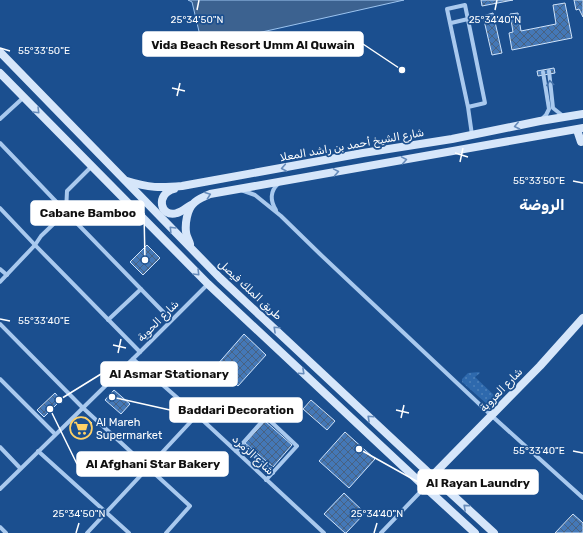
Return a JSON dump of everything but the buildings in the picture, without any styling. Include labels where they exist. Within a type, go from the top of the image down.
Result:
[{"type":"main road","name":"طريق الملك فيصل","points":[[0,52],[232,288],[494,533]]},
{"type":"main road","points":[[0,73],[208,284],[475,533]]},
{"type":"main road","name":"شارع الشيخ أحمد بن راشد المعلا","points":[[125,180],[154,188],[182,186],[583,114]]},
{"type":"main road","points":[[182,186],[171,190],[162,198],[164,210],[167,212],[176,214],[210,194],[580,129],[581,142]]},
{"type":"main road","points":[[193,204],[186,222],[187,238],[193,250]]},
{"type":"main road","name":"شارع العروبة","points":[[432,476],[540,366],[583,318]]},
{"type":"street","points":[[468,107],[484,103],[465,5],[447,9],[468,107],[472,135]]},
{"type":"street","points":[[451,23],[468,19]]},
{"type":"street","points":[[548,71],[553,108],[565,117]]},
{"type":"street","points":[[540,121],[546,115],[548,109],[543,72]]},
{"type":"street","points":[[0,119],[24,98]]},
{"type":"street","points":[[0,143],[171,320]]},
{"type":"street","points":[[0,282],[35,245],[41,236],[66,212],[67,191],[92,166]]},
{"type":"street","points":[[281,216],[274,206],[271,195],[276,185],[283,181]]},
{"type":"street","points":[[237,189],[255,195],[281,216],[492,416],[583,498]]},
{"type":"street","points":[[0,208],[140,352]]},
{"type":"street","points":[[0,269],[7,276]]},
{"type":"street","name":"شارع الحوية","points":[[0,489],[208,284]]},
{"type":"street","points":[[108,320],[141,289]]},
{"type":"street","points":[[0,324],[82,407],[190,506],[166,533]]},
{"type":"street","name":"شارع الزمرد","points":[[133,359],[236,451],[324,533]]},
{"type":"street","points":[[0,378],[55,434]]},
{"type":"street","points":[[87,533],[196,415]]},
{"type":"street","points":[[236,451],[266,417],[292,441],[297,446],[266,480]]},
{"type":"street","points":[[242,444],[273,472]]},
{"type":"street","points":[[0,447],[20,468]]},
{"type":"street","points":[[38,451],[129,533]]},
{"type":"street","points":[[381,533],[424,487]]},
{"type":"street","points":[[0,527],[6,533]]},
{"type":"shaded area","points":[[188,0],[404,0],[222,41],[202,44],[192,2]]},
{"type":"shaded area","points":[[468,373],[480,373],[475,377],[496,397],[501,393],[502,397],[494,405],[488,405],[462,382],[462,379]]},
{"type":"place","name":"Vida Beach Resort Umm Al Quwain","points":[[402,70]]},
{"type":"place","name":"Cabane Bamboo","points":[[145,260]]},
{"type":"place","name":"Baddari Decoration","points":[[112,397]]},
{"type":"place","name":"Al Asmar Stationary","points":[[59,400]]},
{"type":"place","name":"Al Afghani Star Bakery","points":[[50,409]]},
{"type":"place","name":"Al Mareh Supermarket","points":[[81,428]]},
{"type":"place","name":"Al Rayan Laundry","points":[[359,449]]},
{"type":"district","name":"الروضة","points":[[542,205]]}]
